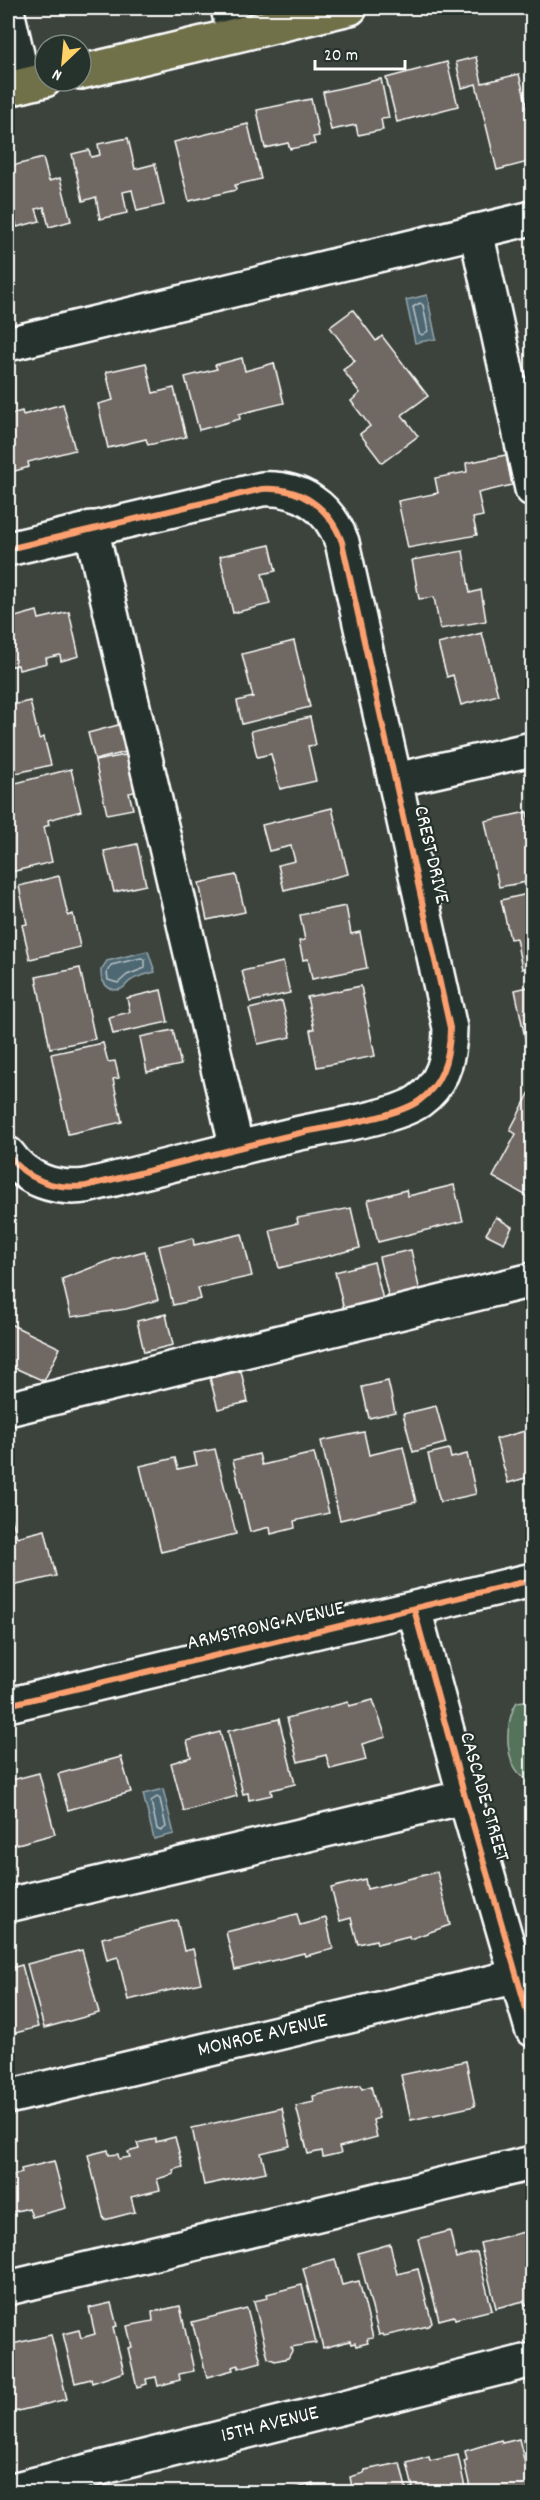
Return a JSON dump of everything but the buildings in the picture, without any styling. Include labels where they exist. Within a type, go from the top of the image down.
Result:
[{"type":"main road","points":[[93,68],[231,21],[350,8]]},
{"type":"street","points":[[8,15],[26,85]]},
{"type":"street","points":[[8,344],[532,218]]},
{"type":"street","points":[[476,231],[532,489]]},
{"type":"street","name":"CREST DRIVE","points":[[8,549],[262,489],[295,492],[319,507],[333,523],[342,542],[449,1014],[450,1040],[444,1070],[427,1095],[400,1111],[75,1188],[34,1179],[21,1170],[8,1154]]},
{"type":"street","points":[[91,528],[237,1149]]},
{"type":"street","name":"CREST DRIVE","points":[[396,780],[532,749]]},
{"type":"street","points":[[8,1409],[532,1280]]},
{"type":"street","name":"ARMSTRONG AVENUE","points":[[8,1705],[532,1580]]},
{"type":"street","name":"CASCADE STREET","points":[[414,1609],[532,2029]]},
{"type":"street","points":[[8,1905],[465,1797]]},
{"type":"street","name":"MONROE AVENUE","points":[[8,2097],[518,1976]]},
{"type":"street","points":[[8,2288],[532,2163]]},
{"type":"street","name":"15TH AVENUE","points":[[8,2491],[532,2360]]},
{"type":"green space","points":[[532,1700],[532,1782],[522,1777],[515,1768],[508,1746],[508,1734],[512,1711],[517,1702]]},
{"type":"water","points":[[427,295],[436,339],[415,343],[406,300]]},
{"type":"water","points":[[148,951],[155,972],[134,979],[121,989],[112,989],[106,985],[101,970],[107,961]]},
{"type":"water","points":[[163,1789],[174,1834],[154,1839],[143,1794]]},
{"type":"cycle path","points":[[8,549],[262,489],[276,489],[301,495],[321,509],[329,518],[342,542],[450,1028],[447,1059],[434,1086],[419,1101],[379,1117],[300,1133],[86,1186],[63,1186],[32,1177],[23,1171],[8,1154]]},
{"type":"cycle path","points":[[8,1705],[532,1580]]},
{"type":"cycle path","points":[[414,1609],[532,2029]]}]
